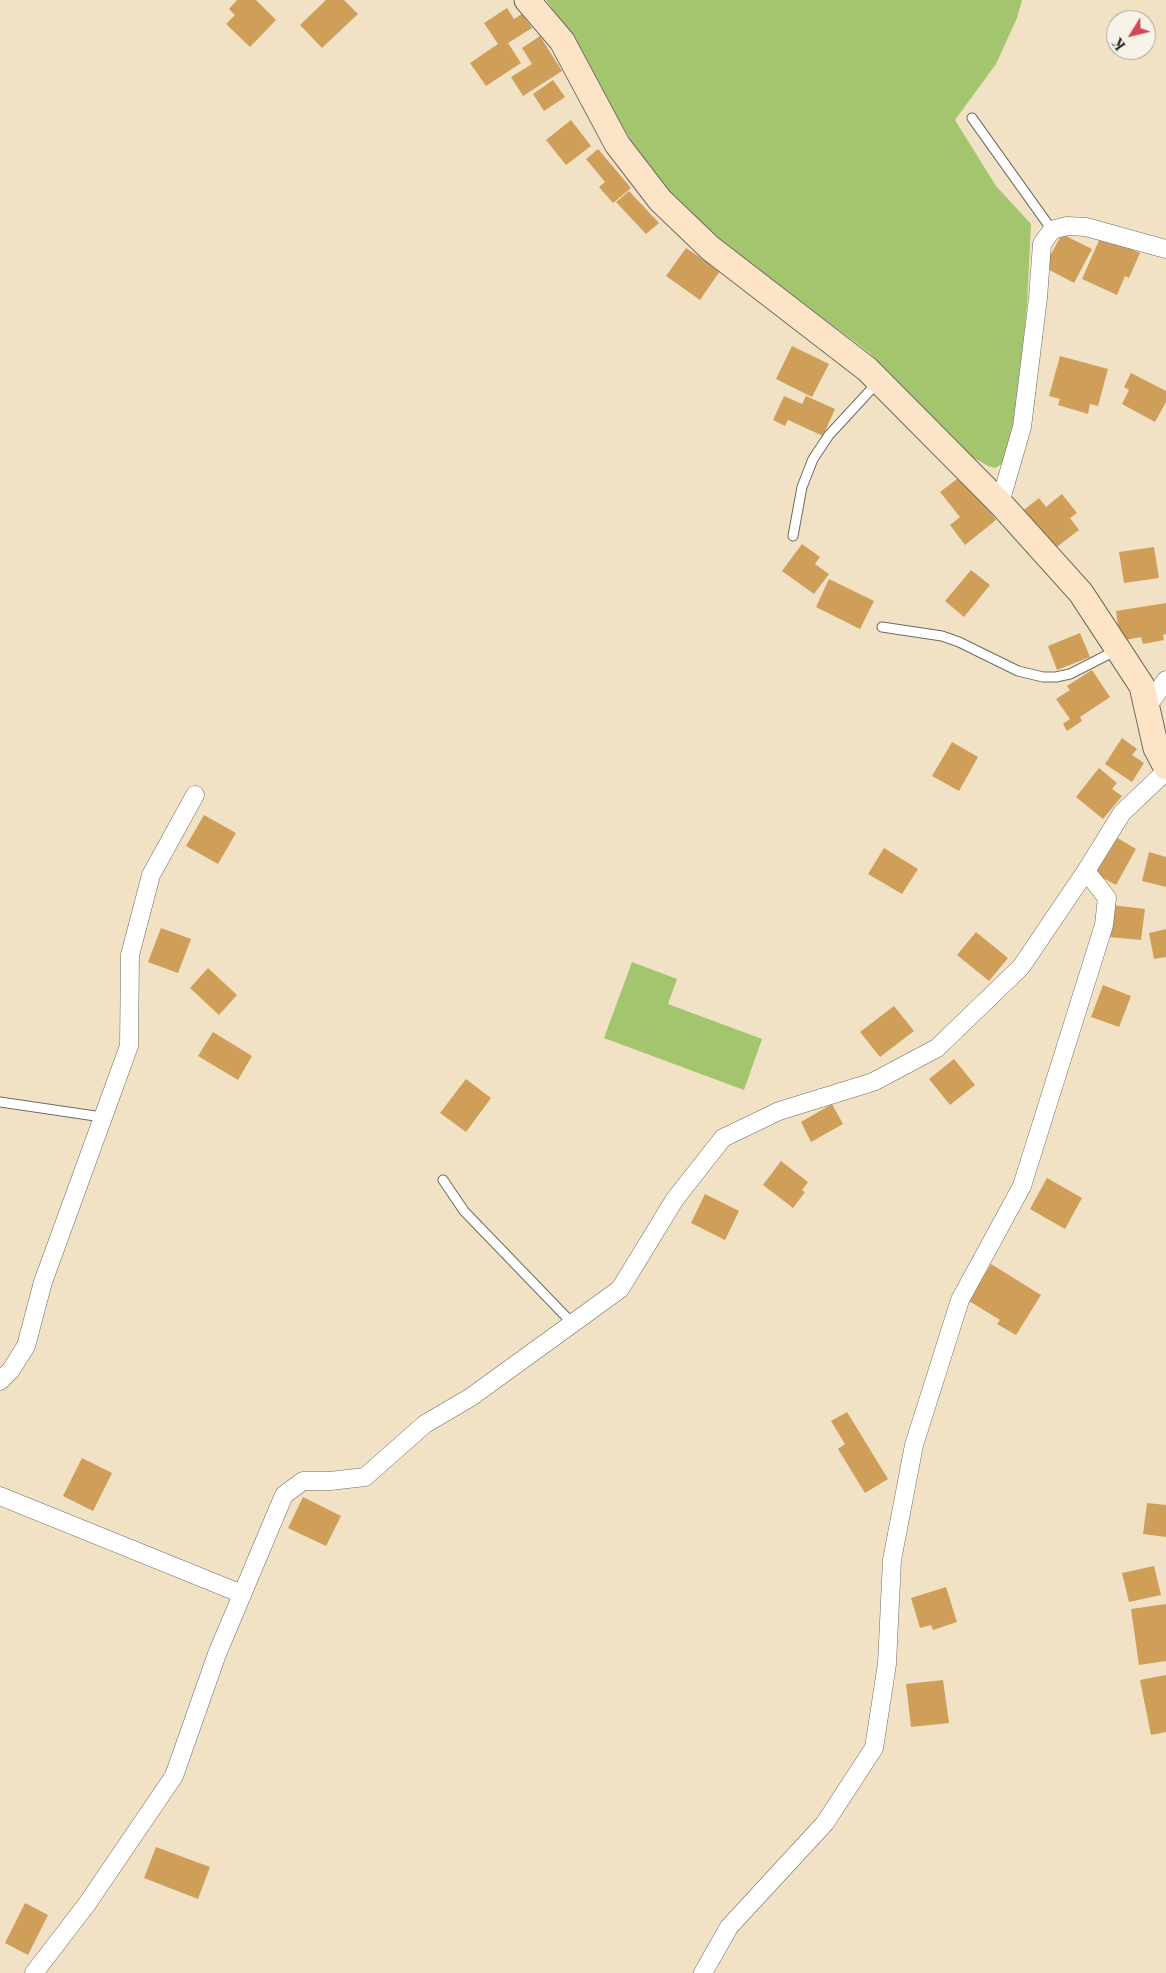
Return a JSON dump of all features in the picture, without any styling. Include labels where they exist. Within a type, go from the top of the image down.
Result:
[{"type":"street","points":[[34,1973],[87,1904],[174,1776],[217,1654],[284,1495],[303,1481],[330,1481],[365,1477],[425,1424],[471,1397],[620,1289],[675,1199],[723,1138],[778,1110],[873,1082],[937,1048],[1021,967],[1086,871],[1122,813],[1166,769],[1156,748],[1142,686],[1081,593],[1000,503],[868,369],[710,248],[660,200],[617,144],[562,41],[527,0]]},
{"type":"street","points":[[1000,503],[1022,427],[1038,298],[1042,244],[1052,230],[1067,226],[1086,227],[1166,249]]},
{"type":"street","points":[[1146,707],[1166,680]]},
{"type":"street","points":[[0,1381],[11,1370],[26,1346],[43,1282],[128,1046],[130,955],[151,875],[195,795]]},
{"type":"street","points":[[703,1973],[729,1927],[825,1824],[874,1748],[887,1664],[892,1560],[914,1445],[960,1300],[1022,1186],[1104,925],[1107,898],[1086,871]]},
{"type":"street","points":[[0,1496],[242,1594]]},
{"type":"lane","points":[[972,118],[1052,230]]},
{"type":"lane","points":[[793,536],[798,501],[813,459],[830,435],[879,380]]},
{"type":"lane","points":[[882,626],[942,636],[959,642],[1018,671],[1043,677],[1070,674],[1118,650]]},
{"type":"lane","points":[[0,1102],[102,1117]]},
{"type":"lane","points":[[443,1180],[464,1211],[573,1324]]},
{"type":"green space","points":[[546,0],[1022,0],[1017,18],[996,64],[955,120],[996,186],[1031,224],[1027,304],[1017,412],[1005,462],[995,468],[959,449],[870,353],[729,248],[674,201],[639,153],[591,76],[581,49]]},
{"type":"green space","points":[[632,962],[677,979],[668,1004],[762,1039],[744,1090],[604,1038]]},
{"type":"building","points":[[237,0],[256,0],[276,20],[250,47],[226,24],[235,15],[229,9]]},
{"type":"building","points":[[326,0],[344,0],[358,14],[322,48],[300,25]]},
{"type":"building","points":[[507,8],[514,19],[522,14],[532,28],[508,43],[521,63],[486,86],[470,63],[498,44],[484,23]]},
{"type":"building","points":[[540,36],[562,71],[523,96],[511,77],[532,64],[522,48]]},
{"type":"building","points":[[553,80],[565,97],[544,111],[533,94]]},
{"type":"building","points":[[571,120],[591,146],[566,165],[546,140]]},
{"type":"building","points":[[598,149],[631,188],[613,203],[599,187],[605,182],[586,159]]},
{"type":"building","points":[[629,191],[659,223],[646,234],[616,202]]},
{"type":"building","points":[[1062,234],[1092,249],[1074,283],[1044,267]]},
{"type":"building","points":[[1101,236],[1140,253],[1129,278],[1125,276],[1117,295],[1082,279]]},
{"type":"building","points":[[686,248],[720,271],[700,300],[666,276]]},
{"type":"building","points":[[792,346],[829,364],[812,397],[776,379]]},
{"type":"building","points":[[1060,356],[1108,369],[1098,406],[1090,404],[1088,414],[1058,405],[1060,399],[1049,396]]},
{"type":"building","points":[[1131,373],[1166,391],[1166,402],[1155,422],[1122,404],[1129,390],[1124,387]]},
{"type":"building","points":[[784,396],[802,404],[806,396],[835,409],[823,436],[788,420],[785,426],[773,420]]},
{"type":"building","points":[[961,476],[996,520],[965,545],[950,525],[960,517],[940,492]]},
{"type":"building","points":[[1062,494],[1077,513],[1070,518],[1079,530],[1050,552],[1020,513],[1039,498],[1046,507]]},
{"type":"building","points":[[802,544],[820,557],[815,564],[829,574],[814,594],[782,571]]},
{"type":"building","points":[[1154,547],[1159,578],[1124,583],[1119,552]]},
{"type":"building","points":[[971,570],[990,585],[964,617],[945,601]]},
{"type":"building","points":[[829,579],[874,601],[860,629],[816,607]]},
{"type":"building","points":[[1166,603],[1166,634],[1163,635],[1164,640],[1143,644],[1141,637],[1120,641],[1116,611]]},
{"type":"building","points":[[1080,633],[1090,657],[1057,670],[1048,646]]},
{"type":"building","points":[[1092,670],[1110,697],[1080,717],[1082,721],[1067,731],[1063,724],[1070,719],[1056,699],[1070,690],[1067,686]]},
{"type":"building","points":[[1122,738],[1137,749],[1132,755],[1144,763],[1132,782],[1105,764]]},
{"type":"building","points":[[952,742],[978,757],[959,791],[932,776]]},
{"type":"building","points":[[1099,768],[1117,783],[1112,789],[1122,796],[1103,819],[1076,797]]},
{"type":"building","points":[[204,815],[236,833],[218,864],[186,846]]},
{"type":"building","points":[[1111,834],[1136,849],[1116,885],[1090,871]]},
{"type":"building","points":[[884,848],[918,869],[902,894],[868,874]]},
{"type":"building","points":[[1149,852],[1166,857],[1166,887],[1142,881]]},
{"type":"building","points":[[1111,905],[1145,909],[1141,940],[1108,937]]},
{"type":"building","points":[[161,928],[191,939],[178,973],[148,962]]},
{"type":"building","points":[[1166,929],[1166,957],[1154,959],[1149,933]]},
{"type":"building","points":[[976,932],[1008,958],[989,981],[957,955]]},
{"type":"building","points":[[208,968],[237,995],[219,1015],[190,988]]},
{"type":"building","points":[[1103,985],[1131,996],[1119,1027],[1091,1017]]},
{"type":"building","points":[[894,1006],[914,1031],[880,1057],[860,1032]]},
{"type":"building","points":[[213,1032],[252,1056],[238,1080],[198,1056]]},
{"type":"building","points":[[954,1059],[975,1085],[950,1105],[929,1079]]},
{"type":"building","points":[[466,1079],[491,1098],[466,1132],[440,1113]]},
{"type":"building","points":[[832,1104],[843,1124],[811,1142],[801,1122]]},
{"type":"building","points":[[781,1161],[808,1182],[802,1190],[805,1192],[793,1208],[763,1185]]},
{"type":"building","points":[[1047,1178],[1082,1198],[1065,1229],[1030,1209]]},
{"type":"building","points":[[705,1194],[739,1211],[725,1240],[691,1223]]},
{"type":"building","points":[[991,1264],[1041,1295],[1016,1335],[997,1324],[1000,1320],[969,1301]]},
{"type":"building","points":[[847,1412],[888,1479],[865,1493],[838,1449],[845,1444],[831,1421]]},
{"type":"building","points":[[82,1458],[112,1473],[93,1511],[63,1496]]},
{"type":"building","points":[[303,1497],[341,1516],[326,1546],[288,1528]]},
{"type":"building","points":[[1147,1503],[1166,1505],[1166,1537],[1143,1534]]},
{"type":"building","points":[[1154,1566],[1161,1595],[1129,1602],[1122,1573]]},
{"type":"building","points":[[946,1587],[957,1622],[933,1630],[931,1625],[920,1628],[911,1598]]},
{"type":"building","points":[[1166,1604],[1166,1661],[1139,1665],[1131,1609]]},
{"type":"building","points":[[1166,1675],[1166,1732],[1151,1735],[1140,1680]]},
{"type":"building","points":[[943,1680],[949,1723],[911,1727],[906,1684]]},
{"type":"building","points":[[156,1847],[210,1867],[198,1899],[144,1878]]},
{"type":"building","points":[[25,1903],[48,1915],[28,1955],[5,1943]]}]
